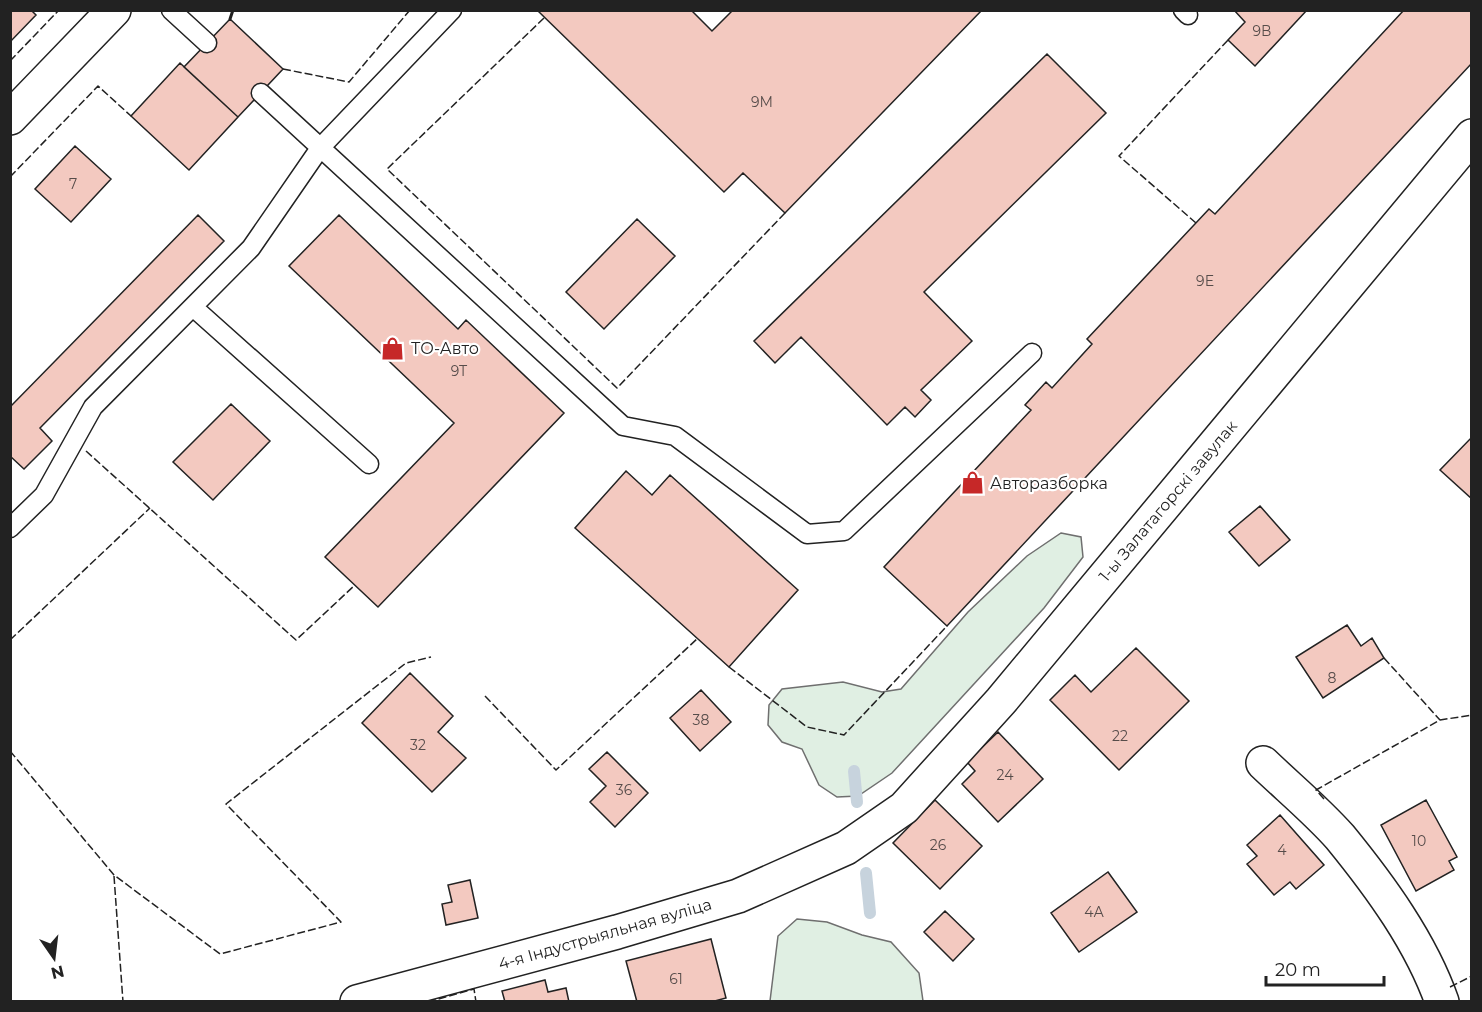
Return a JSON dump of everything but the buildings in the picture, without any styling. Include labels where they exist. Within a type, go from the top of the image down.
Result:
[{"type":"street","points":[[10,117],[114,10]]},
{"type":"street","name":"1-ы Залатагорскі завулак","points":[[846,848],[904,808],[1001,701],[1472,136]]},
{"type":"street","points":[[1263,763],[1339,836],[1402,923],[1430,968],[1442,1002]]},
{"type":"street","name":"4-я Індустрыяльная вуліца","points":[[357,1002],[606,935],[738,896],[846,848]]},
{"type":"lane","points":[[171,10],[207,43]]},
{"type":"lane","points":[[10,528],[44,495],[93,407],[251,248],[320,148],[452,10]]},
{"type":"lane","points":[[261,93],[624,426],[675,436],[807,534],[844,531],[1032,353]]},
{"type":"lane","points":[[193,307],[369,464]]},
{"type":"green space","points":[[1061,533],[1081,537],[1083,557],[1044,608],[892,773],[858,796],[837,797],[819,785],[802,749],[782,742],[768,725],[769,705],[782,689],[843,682],[882,692],[901,689],[968,612],[1027,556]]},
{"type":"green space","points":[[797,919],[827,922],[862,935],[891,942],[919,973],[923,1001],[770,1001],[778,936]]},
{"type":"waterway","points":[[854,771],[857,802]]},
{"type":"waterway","points":[[866,873],[870,913]]},
{"type":"fence","points":[[10,61],[59,10]]},
{"type":"fence","points":[[283,69],[349,82],[410,10]]},
{"type":"fence","points":[[544,18],[387,169],[617,388],[785,213]]},
{"type":"fence","points":[[1196,223],[1119,156],[1228,40]]},
{"type":"fence","points":[[10,177],[98,86],[131,116]]},
{"type":"fence","points":[[86,451],[296,640],[355,585]]},
{"type":"fence","points":[[10,640],[150,508]]},
{"type":"fence","points":[[729,667],[807,727],[844,735],[947,626]]},
{"type":"fence","points":[[485,696],[556,770],[698,638]]},
{"type":"fence","points":[[10,751],[114,875],[220,954],[341,922],[226,804],[406,663],[431,657]]},
{"type":"fence","points":[[1384,658],[1440,720]]},
{"type":"fence","points":[[1324,799],[1316,790],[1440,720],[1472,715]]},
{"type":"fence","points":[[114,876],[123,1002]]},
{"type":"fence","points":[[1450,987],[1472,976]]},
{"type":"fence","points":[[428,1002],[474,989],[476,1002]]},
{"type":"wall","points":[[230,19],[233,10]]},
{"type":"place","name":"ТО-Авто","points":[[393,348]]},
{"type":"place","name":"Авторазборка","points":[[972,483]]}]
